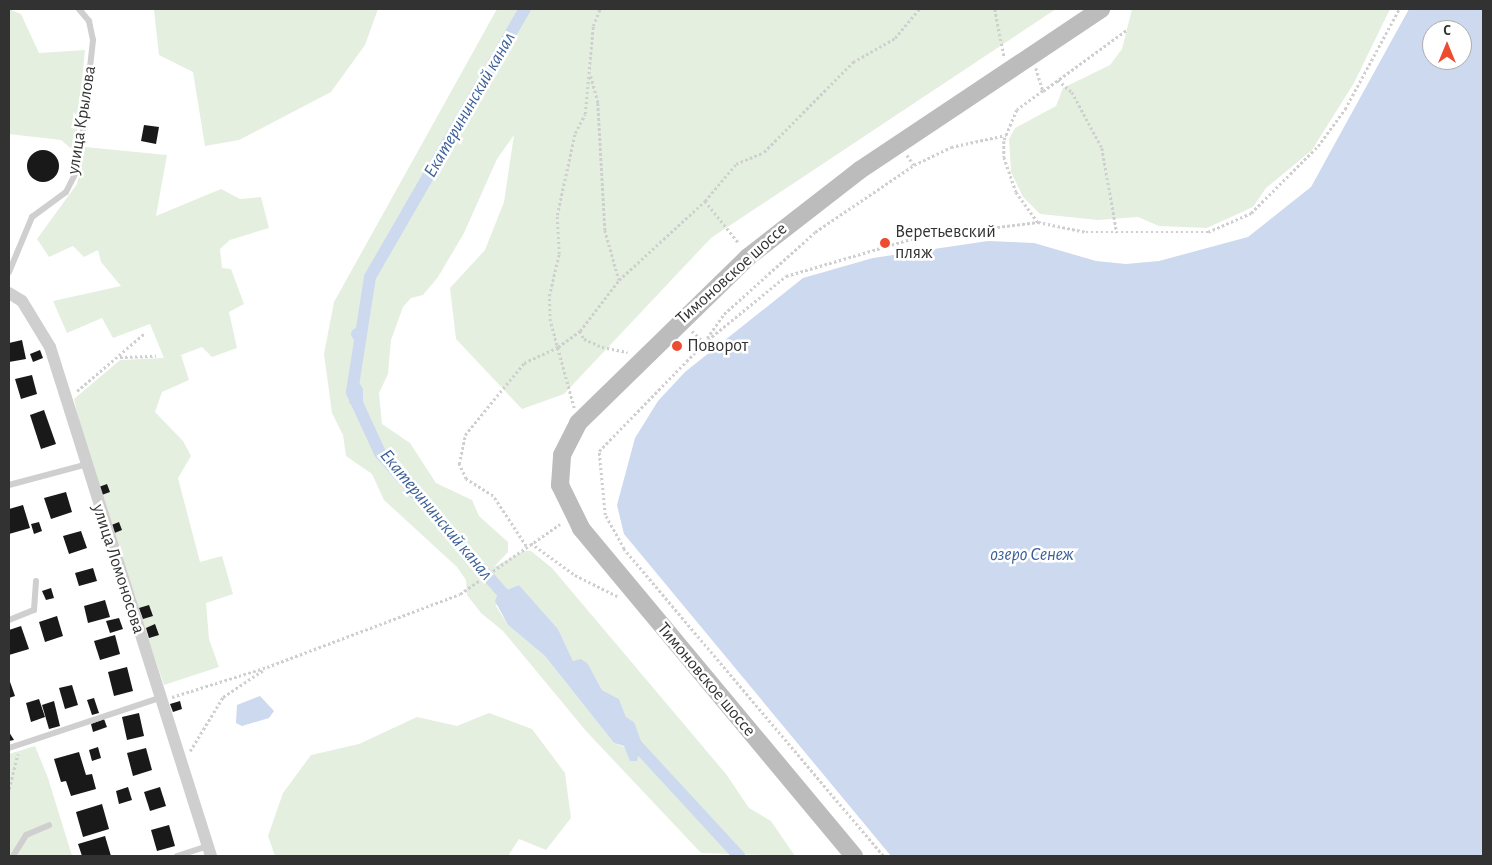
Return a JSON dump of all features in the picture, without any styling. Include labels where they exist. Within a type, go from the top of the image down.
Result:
[{"type":"street","name":"Тимоновское шоссе","points":[[854,856],[642,604],[581,528],[560,485],[562,455],[578,423],[755,251],[860,170],[1101,9]]},
{"type":"street","name":"улица Ломоносова","points":[[9,293],[22,301],[50,347],[68,399],[84,465],[209,851]]},
{"type":"lane","name":"улица Крылова","points":[[9,272],[32,218],[66,192],[79,167],[93,40],[89,20],[79,9]]},
{"type":"lane","points":[[9,484],[84,465]]},
{"type":"lane","points":[[9,620],[34,610],[36,581]]},
{"type":"lane","points":[[9,748],[159,698]]},
{"type":"lane","points":[[13,856],[26,835],[49,825]]},
{"type":"lane","points":[[177,856],[209,851]]},
{"type":"path","points":[[574,409],[558,347],[549,296],[559,254],[557,216],[576,133],[585,114],[593,26],[600,9]]},
{"type":"path","points":[[526,546],[493,496],[466,479],[459,464],[460,447],[524,363],[558,347],[580,331],[619,280],[705,201],[736,164],[764,152],[853,62],[896,38],[919,9]]},
{"type":"path","points":[[996,9],[1007,71]]},
{"type":"path","points":[[883,856],[624,549],[605,515],[600,446],[704,342],[775,282],[797,272],[918,237],[1038,222],[1117,233],[1208,232],[1251,213],[1323,139],[1345,108],[1400,9]]},
{"type":"path","points":[[1038,222],[1008,172],[1006,135],[1017,110],[1128,29]]},
{"type":"path","points":[[1032,54],[1043,91]]},
{"type":"path","points":[[590,72],[598,103],[606,230],[619,280]]},
{"type":"path","points":[[1058,80],[1072,92],[1102,148],[1113,194],[1117,233]]},
{"type":"path","points":[[704,342],[724,314],[815,232],[914,165],[951,147],[1006,135]]},
{"type":"path","points":[[905,151],[914,165]]},
{"type":"path","points":[[705,201],[738,242]]},
{"type":"path","points":[[690,329],[704,342]]},
{"type":"path","points":[[580,331],[584,339],[602,347],[628,352]]},
{"type":"path","points":[[68,399],[145,333]]},
{"type":"path","points":[[119,357],[156,356]]},
{"type":"path","points":[[159,698],[266,667],[466,591],[526,546],[560,524]]},
{"type":"path","points":[[531,543],[575,575],[613,595],[642,604]]},
{"type":"path","points":[[181,762],[223,697],[266,667]]},
{"type":"path","points":[[9,789],[20,751],[31,742]]},
{"type":"green space","points":[[9,9],[21,14],[39,53],[85,50],[75,152],[61,140],[9,134]]},
{"type":"green space","points":[[378,9],[365,45],[331,92],[239,140],[205,146],[193,72],[159,55],[154,10]]},
{"type":"green space","points":[[497,9],[1056,9],[711,238],[564,394],[522,409],[456,339],[450,288],[485,250],[504,202],[514,135],[497,159],[464,233],[438,277],[423,295],[411,298],[403,307],[391,340],[388,374],[379,393],[382,424],[410,443],[436,483],[472,500],[479,516],[508,542],[508,552],[494,567],[523,551],[531,551],[552,568],[726,774],[749,808],[771,821],[795,856],[701,853],[586,731],[503,631],[481,613],[467,595],[466,580],[457,567],[384,500],[372,474],[346,456],[343,435],[332,413],[324,354],[334,302]],"holes":[[[519,585],[558,629],[573,661],[588,664],[602,690],[619,699],[626,717],[634,722],[637,737],[627,748],[614,743],[545,656],[508,625],[496,606],[503,595]]]},
{"type":"green space","points":[[1132,9],[1390,9],[1354,83],[1312,150],[1266,188],[1253,207],[1207,228],[1159,226],[1138,217],[1098,220],[1040,214],[1023,197],[1011,172],[1009,139],[1015,128],[1056,106],[1063,88],[1110,65],[1122,49]]},
{"type":"green space","points":[[85,147],[167,155],[156,216],[221,189],[240,199],[261,197],[269,228],[230,240],[220,249],[222,268],[231,269],[244,304],[229,312],[237,348],[212,357],[202,347],[181,355],[189,380],[162,392],[155,412],[183,441],[191,456],[178,478],[200,562],[222,556],[233,594],[206,603],[209,639],[219,667],[164,685],[88,461],[74,399],[120,360],[164,358],[150,324],[113,338],[102,318],[67,333],[53,301],[121,286],[101,262],[98,250],[84,257],[73,246],[49,257],[37,239],[77,184]]},
{"type":"green space","points":[[489,713],[532,729],[565,773],[571,818],[546,850],[519,839],[508,856],[275,856],[268,836],[283,793],[311,755],[359,744],[417,717],[457,726]]},
{"type":"green space","points":[[35,746],[48,778],[72,856],[9,856],[9,754]]},
{"type":"water","name":"озеро Сенеж","points":[[1409,9],[1483,9],[1483,856],[891,856],[624,534],[617,505],[635,438],[658,401],[685,372],[803,278],[873,258],[988,241],[1034,243],[1096,261],[1126,264],[1159,261],[1248,237],[1311,187]]},
{"type":"water","points":[[359,328],[362,329],[362,339],[355,340],[352,339],[351,332],[352,329]]},
{"type":"water","points":[[355,376],[363,389],[363,404],[356,409],[349,403],[353,391],[349,383]]},
{"type":"water","points":[[519,585],[558,629],[573,661],[581,659],[588,664],[602,690],[619,699],[626,717],[634,722],[641,741],[637,761],[630,761],[624,746],[614,743],[545,656],[508,625],[495,601],[498,594]]},
{"type":"water","points":[[260,696],[274,711],[269,718],[242,726],[236,723],[237,705]]},
{"type":"building","points":[[144,125],[159,127],[156,144],[141,141]]},
{"type":"building","points":[[43,150],[49,151],[54,155],[58,160],[58,172],[54,177],[49,181],[43,182],[37,181],[32,177],[28,172],[27,166],[28,160],[32,155],[37,151]]},
{"type":"building","points":[[22,340],[26,359],[9,362],[9,343]]},
{"type":"building","points":[[40,350],[43,358],[33,362],[30,354]]},
{"type":"building","points":[[32,375],[37,394],[21,399],[15,379]]},
{"type":"building","points":[[44,410],[56,444],[41,449],[30,415]]},
{"type":"building","points":[[107,484],[110,492],[99,496],[96,488]]},
{"type":"building","points":[[66,492],[72,512],[51,519],[44,498]]},
{"type":"building","points":[[23,505],[30,528],[9,534],[9,509]]},
{"type":"building","points":[[39,522],[42,531],[34,534],[31,524]]},
{"type":"building","points":[[119,522],[122,530],[112,534],[109,526]]},
{"type":"building","points":[[81,531],[87,548],[69,554],[63,536]]},
{"type":"building","points":[[93,568],[97,581],[79,586],[75,573]]},
{"type":"building","points":[[51,588],[54,598],[46,600],[42,591]]},
{"type":"building","points":[[105,600],[110,617],[88,623],[84,606]]},
{"type":"building","points":[[149,605],[153,616],[143,619],[139,608]]},
{"type":"building","points":[[57,616],[63,636],[45,642],[39,622]]},
{"type":"building","points":[[119,618],[123,629],[110,633],[106,621]]},
{"type":"building","points":[[155,624],[159,635],[149,638],[146,628]]},
{"type":"building","points":[[21,626],[29,649],[9,655],[9,630]]},
{"type":"building","points":[[115,635],[120,654],[100,660],[94,641]]},
{"type":"building","points":[[127,667],[133,691],[114,696],[108,672]]},
{"type":"building","points":[[9,679],[15,696],[9,698]]},
{"type":"building","points":[[72,685],[78,705],[65,709],[59,688]]},
{"type":"building","points":[[94,698],[99,713],[92,715],[87,700]]},
{"type":"building","points":[[39,699],[45,717],[31,722],[26,703]]},
{"type":"building","points":[[54,701],[60,726],[49,729],[42,705]]},
{"type":"building","points":[[180,701],[182,709],[173,712],[170,704]]},
{"type":"building","points":[[139,713],[144,736],[127,740],[122,717]]},
{"type":"building","points":[[104,719],[107,727],[93,732],[91,724]]},
{"type":"building","points":[[9,732],[14,740],[9,741]]},
{"type":"building","points":[[98,747],[101,758],[92,761],[89,750]]},
{"type":"building","points":[[146,748],[152,770],[133,776],[127,753]]},
{"type":"building","points":[[79,752],[86,775],[92,774],[96,789],[71,796],[66,781],[61,782],[54,759]]},
{"type":"building","points":[[128,787],[132,800],[119,804],[116,791]]},
{"type":"building","points":[[160,787],[166,806],[150,811],[144,792]]},
{"type":"building","points":[[102,804],[109,829],[83,837],[76,812]]},
{"type":"building","points":[[169,825],[175,846],[157,851],[151,830]]},
{"type":"building","points":[[105,836],[111,856],[82,856],[78,844]]},
{"type":"waterway","name":"Екатерининский канал","points":[[515,607],[380,453],[352,392],[370,277],[525,9]]},
{"type":"waterway","name":"Екатерининский канал","points":[[630,738],[739,856]]},
{"type":"place","name":"Веретьевский пляж","points":[[885,243]]},
{"type":"place","name":"Поворот","points":[[677,346]]}]
